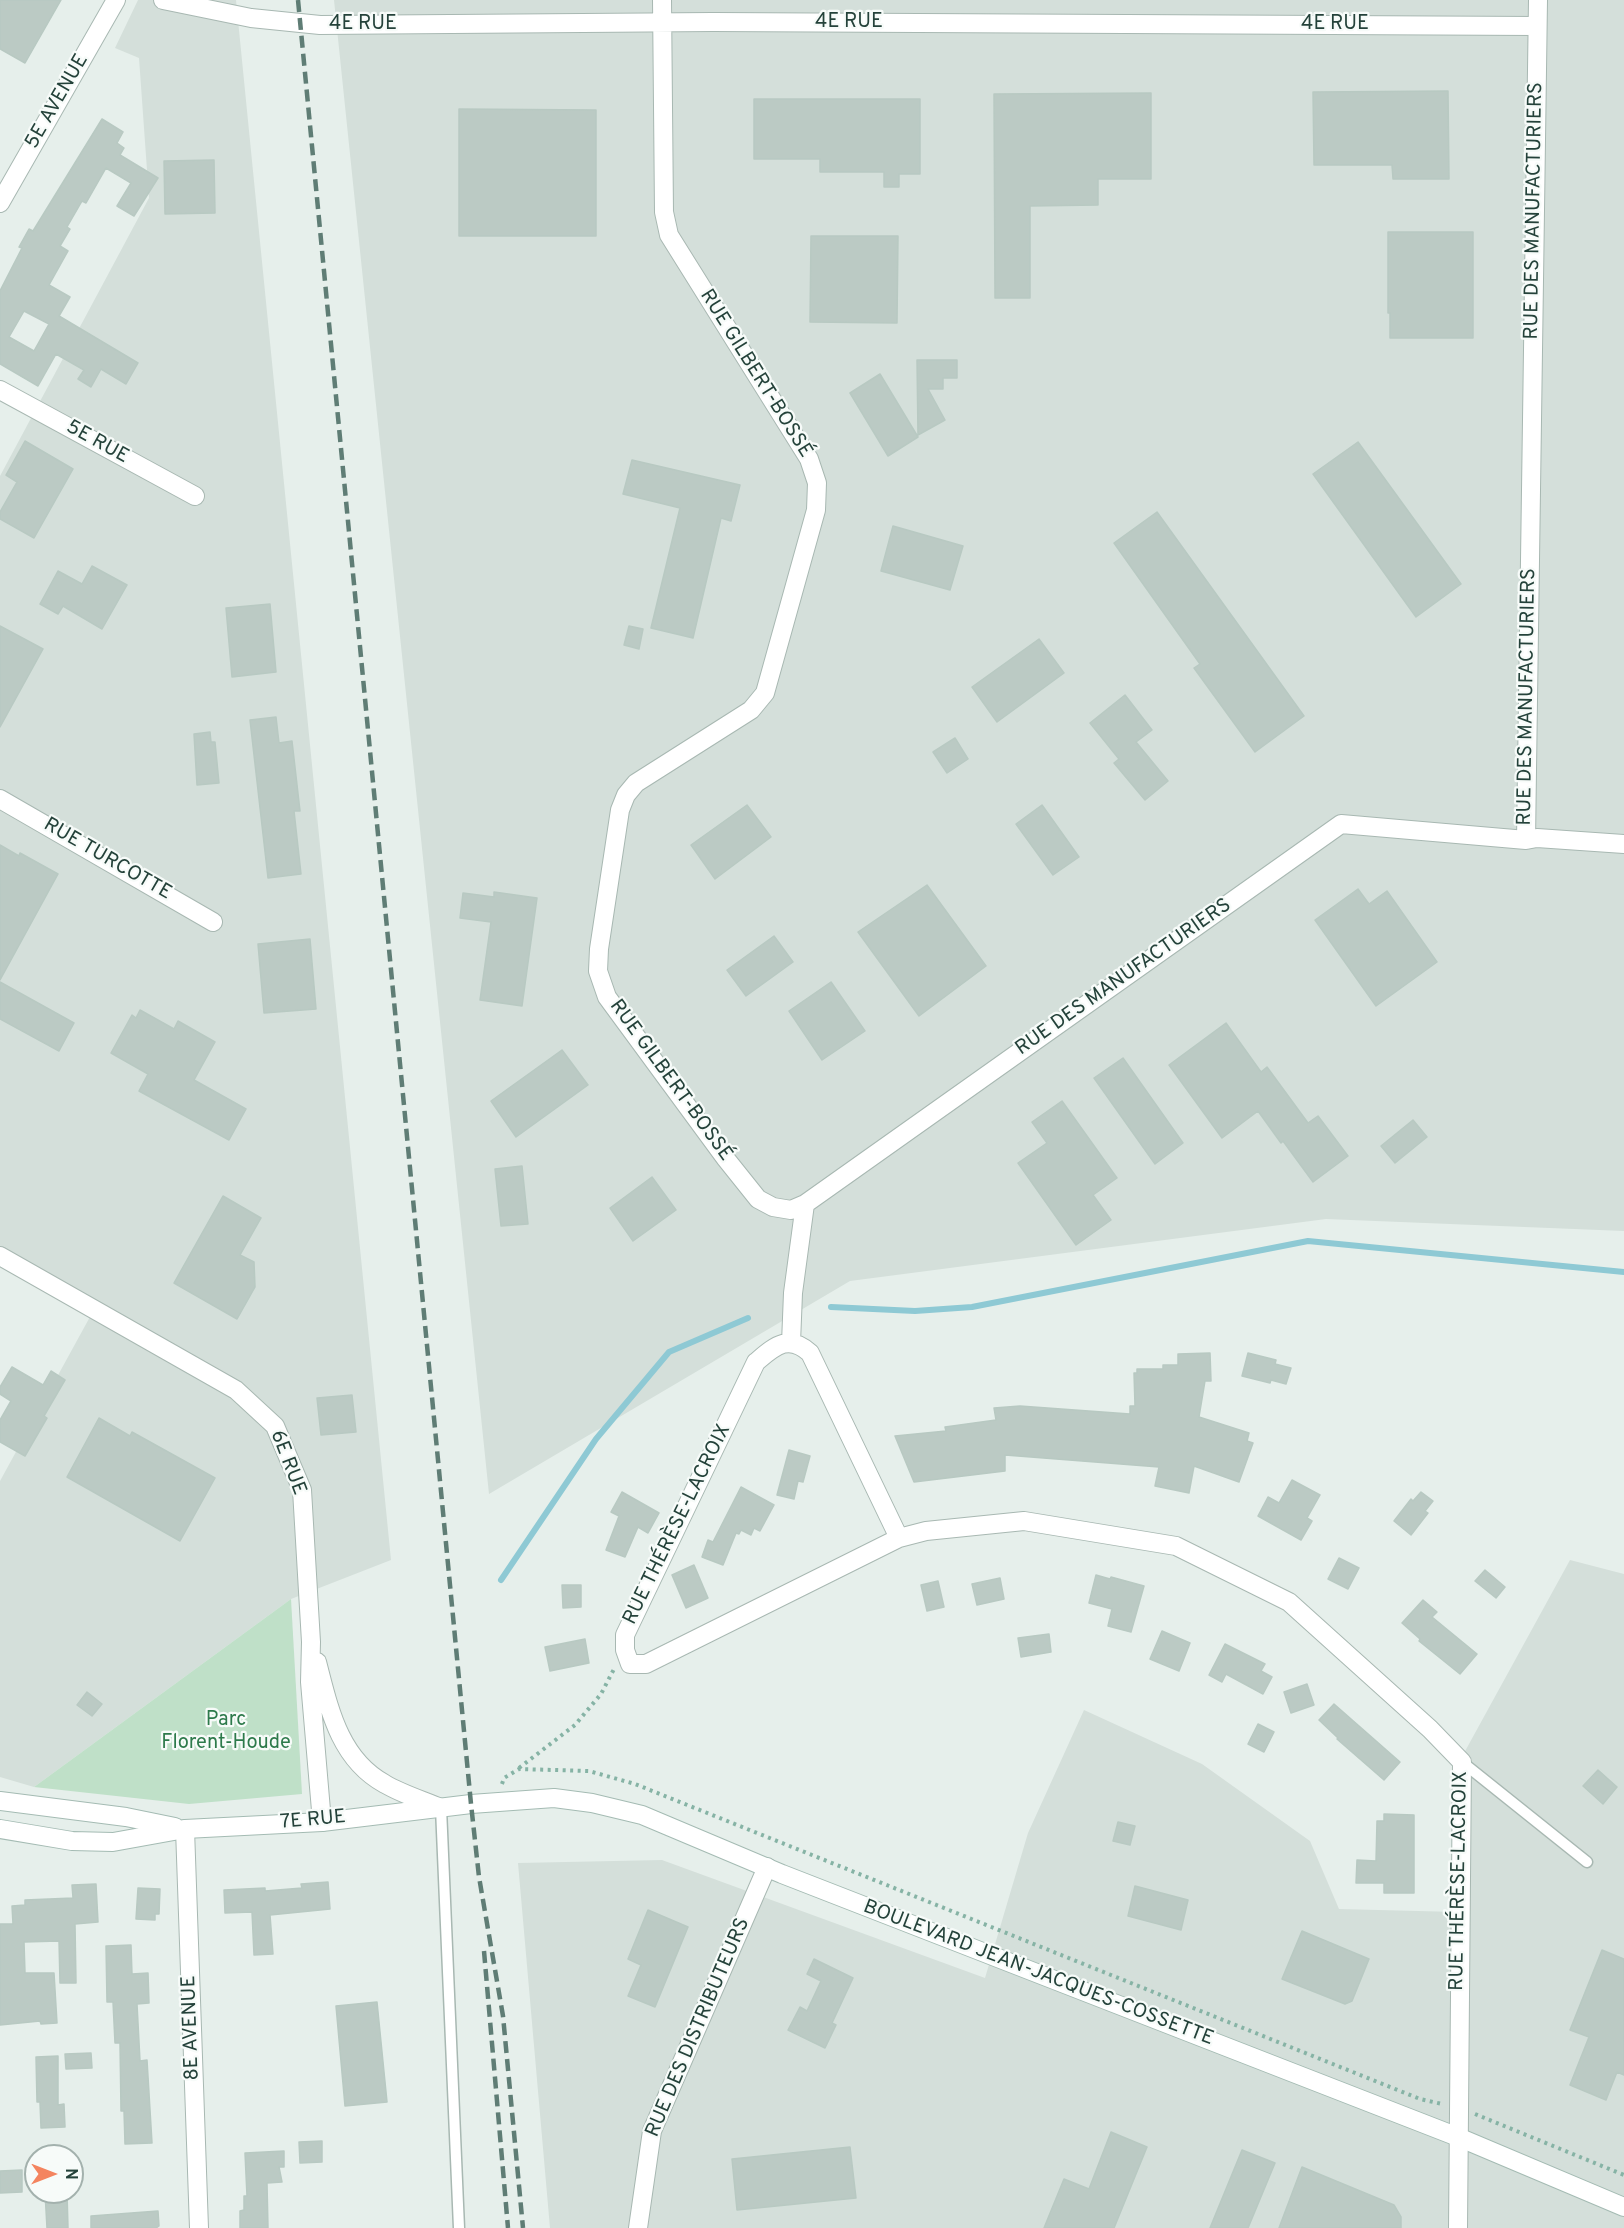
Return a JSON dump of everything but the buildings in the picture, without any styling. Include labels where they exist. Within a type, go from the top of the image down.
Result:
[{"type":"street","name":"5E AVENUE","points":[[0,203],[116,0]]},
{"type":"street","name":"4E RUE","points":[[164,0],[251,18],[320,25],[662,22],[1537,26]]},
{"type":"street","name":"RUE GILBERT-BOSSÉ","points":[[662,0],[664,213],[669,235],[809,459],[817,483],[816,510],[765,693],[751,710],[636,783],[626,795],[620,810],[599,949],[598,971],[607,997],[758,1199]]},
{"type":"street","name":"RUE DES MANUFACTURIERS","points":[[758,1199],[773,1207],[791,1210],[805,1204],[1341,824],[1526,840],[1538,0]]},
{"type":"street","name":"5E RUE","points":[[0,390],[195,496]]},
{"type":"street","name":"RUE TURCOTTE","points":[[0,799],[213,922]]},
{"type":"street","points":[[1526,840],[1538,838],[1624,844]]},
{"type":"street","points":[[805,1204],[793,1293],[791,1343],[802,1345],[810,1353],[899,1538]]},
{"type":"street","name":"6E RUE","points":[[0,1256],[236,1390],[275,1426],[302,1490],[312,1642],[310,1682],[321,1822]]},
{"type":"street","name":"RUE THÉRÈSE-LACROIX","points":[[791,1343],[777,1345],[756,1362],[625,1635],[625,1650],[630,1664],[646,1664],[899,1538],[926,1531],[1024,1521],[1176,1546],[1289,1602],[1430,1729],[1462,1762],[1458,2137]]},
{"type":"street","points":[[312,1642],[330,1712],[342,1740],[357,1762],[384,1784],[441,1808]]},
{"type":"street","name":"BOULEVARD JEAN-JACQUES-COSSETTE","points":[[441,1808],[554,1798],[592,1803],[642,1815],[767,1867],[1458,2137],[1624,2206]]},
{"type":"street","name":"7E RUE","points":[[0,1801],[126,1817],[185,1829]]},
{"type":"street","name":"7E RUE","points":[[0,1829],[72,1841],[113,1842],[185,1829],[321,1822],[441,1808]]},
{"type":"street","name":"8E AVENUE","points":[[185,1829],[199,2228]]},
{"type":"street","name":"RUE DES DISTRIBUTEURS","points":[[638,2228],[652,2131],[767,1867]]},
{"type":"street","points":[[1458,2137],[1458,2228]]},
{"type":"lane","points":[[1462,1762],[1587,1862]]},
{"type":"lane","points":[[441,1808],[459,2228]]},
{"type":"path","points":[[498,1802],[504,1778],[575,1725],[601,1694],[625,1650]]},
{"type":"path","points":[[517,1770],[589,1771],[635,1784],[1420,2099],[1458,2108],[1624,2175]]},
{"type":"shaded area","points":[[138,0],[236,0],[391,1560],[291,1599],[34,1787],[0,1777],[0,1481],[91,1315],[0,1261],[0,476],[149,198],[139,58],[115,48]]},
{"type":"shaded area","points":[[334,0],[1624,0],[1624,1231],[1326,1219],[850,1281],[489,1494]]},
{"type":"shaded area","points":[[1570,1560],[1624,1574],[1624,2228],[550,2228],[518,1863],[662,1860],[985,1978],[1028,1833],[1084,1710],[1202,1764],[1310,1841],[1339,1909],[1457,1912],[1458,1764]]},
{"type":"green space","name":"Parc Florent-Houde","points":[[291,1599],[302,1794],[189,1804],[34,1787]]},
{"type":"waterway","points":[[831,1307],[915,1311],[972,1307],[1308,1241],[1624,1272]]},
{"type":"waterway","points":[[501,1580],[596,1439],[669,1352],[748,1318]]},
{"type":"railway","points":[[298,0],[471,1804],[479,1877],[503,2016],[523,2228]]},
{"type":"railway","points":[[484,1951],[508,2228]]}]
